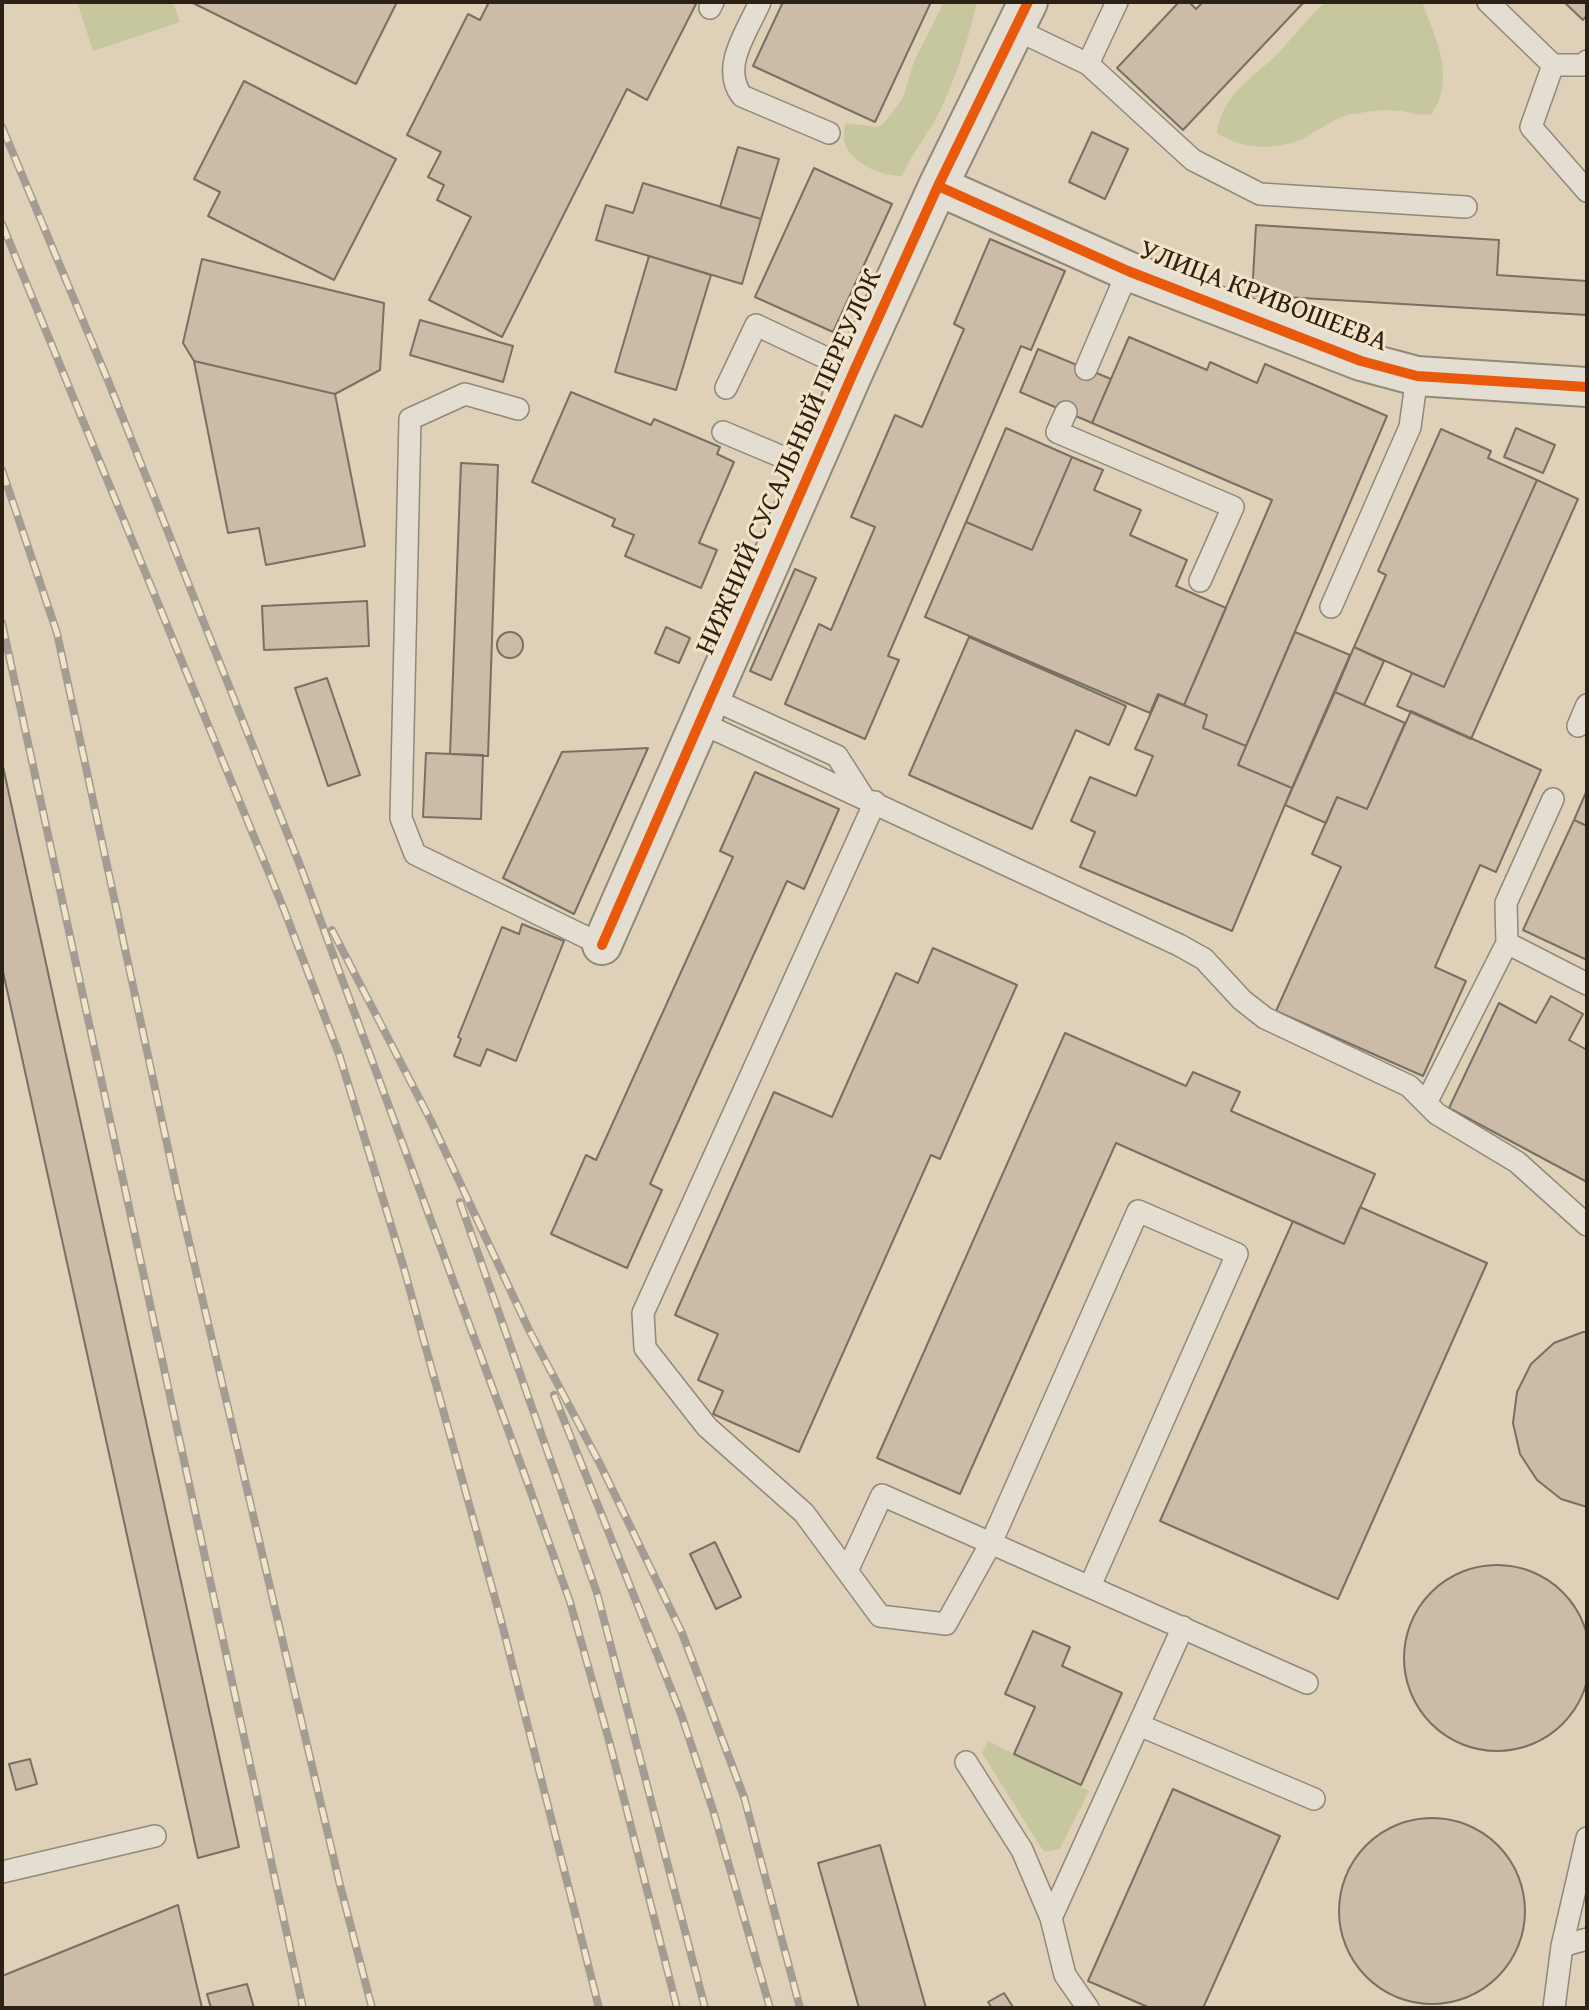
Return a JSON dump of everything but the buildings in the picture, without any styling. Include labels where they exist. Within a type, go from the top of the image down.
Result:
[{"type":"street","name":"НИЖНИЙ СУСАЛЬНЫЙ ПЕРЕУЛОК","points":[[602,946],[854,371],[938,186],[1022,15]]},
{"type":"street","name":"УЛИЦА КРИВОШЕЕВА","points":[[938,186],[1129,271],[1361,361],[1417,376],[1587,387]]},
{"type":"lane","points":[[760,2],[731,68],[733,84],[742,96],[829,133]]},
{"type":"lane","points":[[1088,64],[1117,2]]},
{"type":"lane","points":[[1488,2],[1553,65],[1583,65],[1587,61]]},
{"type":"lane","points":[[1022,15],[1088,64],[1193,160],[1260,194],[1466,206]]},
{"type":"lane","points":[[1553,65],[1531,127],[1587,191]]},
{"type":"lane","points":[[1086,369],[1129,271]]},
{"type":"lane","points":[[726,388],[756,325],[854,371]]},
{"type":"lane","points":[[1331,607],[1410,427],[1417,376]]},
{"type":"lane","points":[[517,408],[465,394],[410,419],[401,818],[415,853],[602,946]]},
{"type":"lane","points":[[1066,412],[1057,432],[1233,507],[1200,582]]},
{"type":"lane","points":[[723,432],[811,469]]},
{"type":"lane","points":[[1577,726],[1587,705]]},
{"type":"lane","points":[[704,710],[837,756],[868,799],[1179,945],[1203,959],[1242,1000],[1265,1018],[1409,1086],[1437,1114],[1517,1162],[1587,1225]]},
{"type":"lane","points":[[868,799],[643,1313],[645,1348],[708,1427],[804,1513],[880,1616],[946,1625],[991,1543],[1138,1211],[1237,1254],[1090,1586]]},
{"type":"lane","points":[[1426,1103],[1507,943],[1506,902],[1553,799]]},
{"type":"lane","points":[[1507,943],[1587,984]]},
{"type":"lane","points":[[847,1571],[882,1495],[1307,1682]]},
{"type":"lane","points":[[1051,1918],[1183,1628]]},
{"type":"lane","points":[[1139,1725],[1314,1799]]},
{"type":"lane","points":[[965,1762],[1023,1850],[1051,1918],[1065,1975],[1088,2008]]},
{"type":"lane","points":[[2,1872],[155,1836]]},
{"type":"lane","points":[[1554,2008],[1562,1946],[1587,1838]]},
{"type":"lane","points":[[1562,1946],[1587,1939]]},
{"type":"green space","points":[[77,2],[173,2],[180,22],[93,51]]},
{"type":"green space","points":[[944,2],[977,2],[963,52],[945,100],[902,176],[869,168],[851,154],[846,145],[846,123],[877,127],[884,123],[903,98],[914,61]]},
{"type":"green space","points":[[1325,2],[1422,2],[1438,44],[1443,72],[1443,86],[1432,114],[1388,110],[1352,114],[1294,142],[1271,147],[1237,143],[1217,133],[1220,119],[1233,96],[1281,50]]},
{"type":"green space","points":[[988,1741],[1089,1791],[1060,1849],[1045,1852],[1040,1846],[982,1753]]},
{"type":"railway","points":[[2,127],[109,383],[303,873],[528,1484],[570,1602],[610,1744],[677,2008]]},
{"type":"railway","points":[[2,224],[285,912],[340,1057],[403,1265],[501,1620],[599,2008]]},
{"type":"railway","points":[[2,470],[57,633],[178,1195],[339,1881],[372,2008]]},
{"type":"railway","points":[[2,623],[303,2008]]},
{"type":"railway","points":[[332,930],[431,1121],[529,1330],[599,1462],[682,1633],[744,1797],[800,2008]]},
{"type":"railway","points":[[460,1202],[597,1593],[705,2008]]},
{"type":"railway","points":[[554,1395],[681,1714],[713,1810],[770,2008]]},
{"type":"cycle path","points":[[602,945],[854,371],[938,186],[1028,2]]},
{"type":"cycle path","points":[[938,186],[1128,271],[1361,361],[1417,376],[1587,387]]}]
